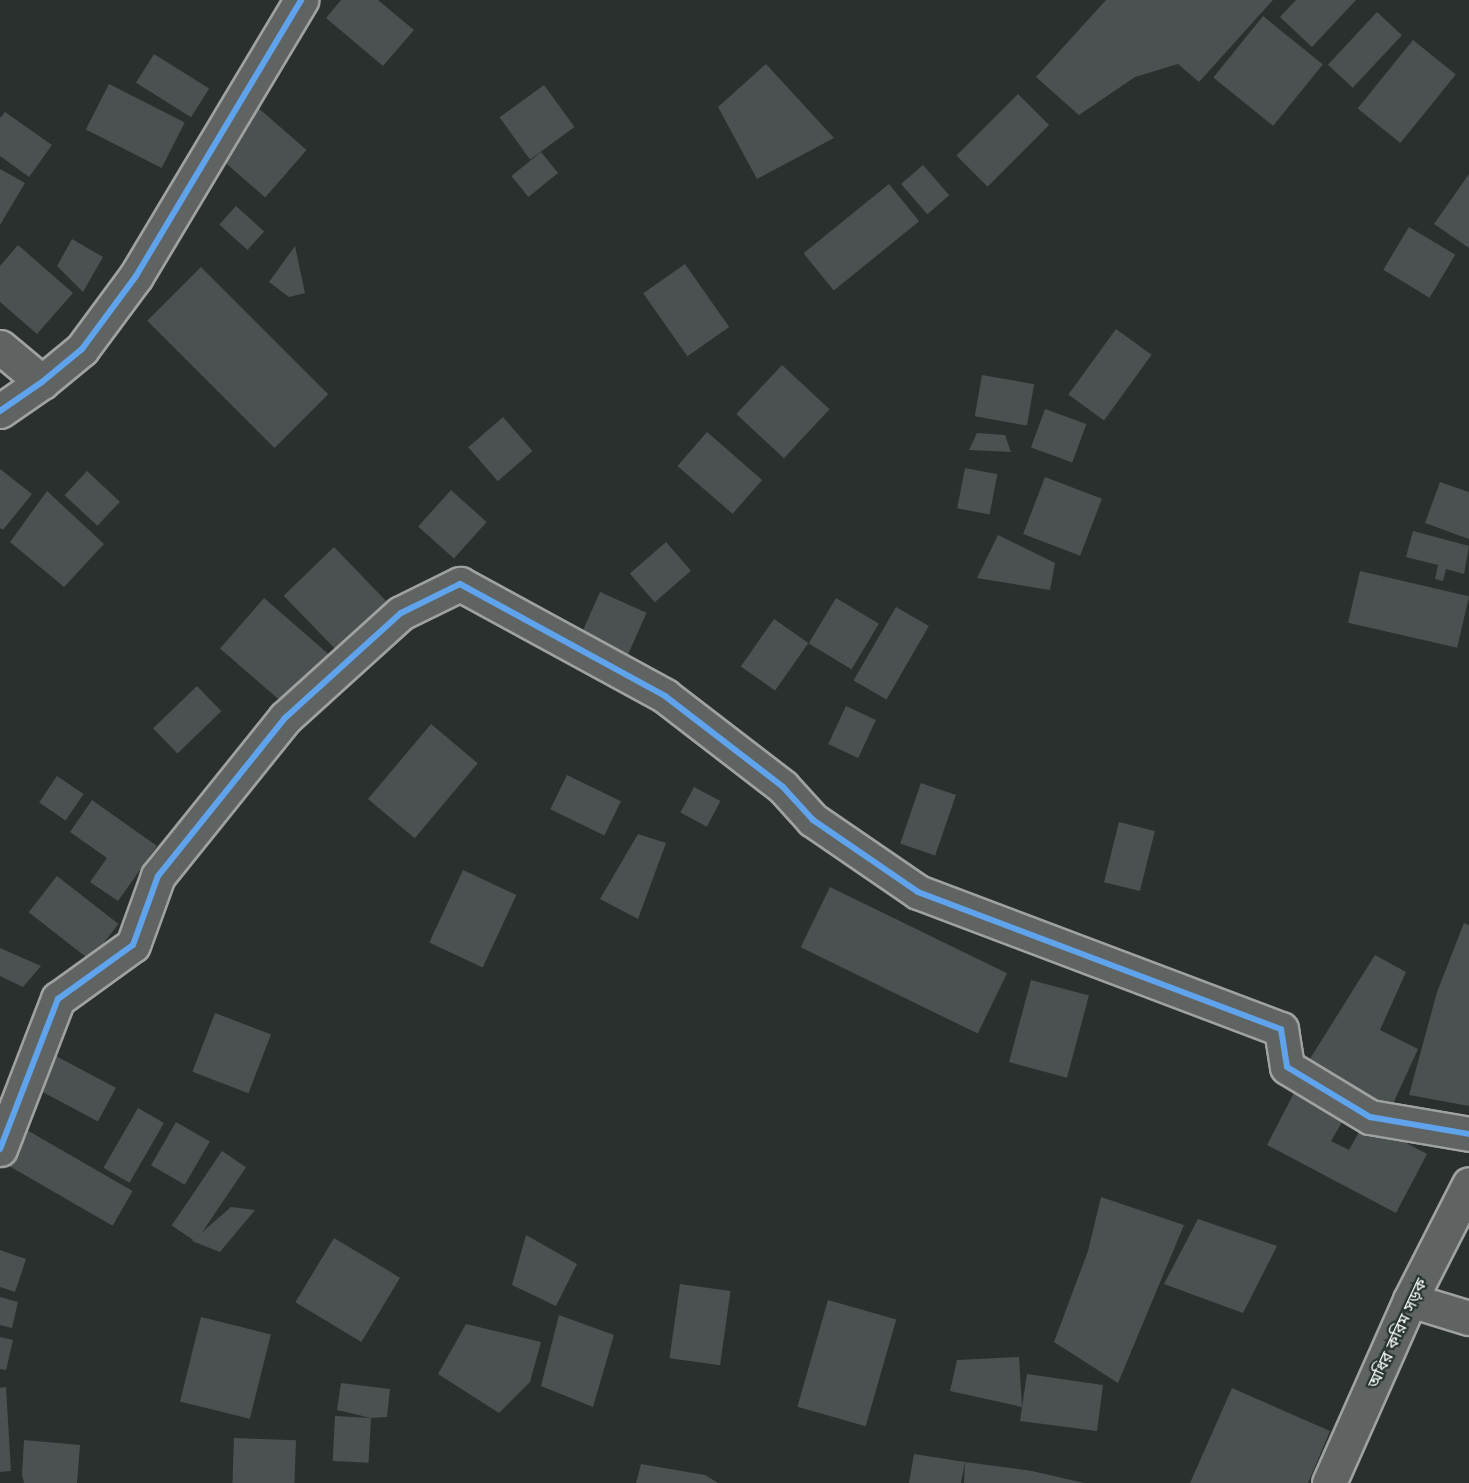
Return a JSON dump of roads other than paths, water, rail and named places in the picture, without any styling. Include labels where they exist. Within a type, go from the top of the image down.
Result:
[{"type":"street","points":[[0,411],[42,382],[82,349],[136,276],[301,0]]},
{"type":"street","points":[[0,348],[42,382]]},
{"type":"street","points":[[0,1149],[58,999],[133,945],[158,876],[285,718],[401,613],[460,584],[665,696],[783,787],[813,820],[918,892],[1281,1029],[1287,1067],[1370,1116],[1469,1134]]},
{"type":"street","name":"অধির করিম সড়ক","points":[[1329,1483],[1410,1300],[1469,1184]]},
{"type":"street","points":[[1410,1300],[1469,1318]]}]
